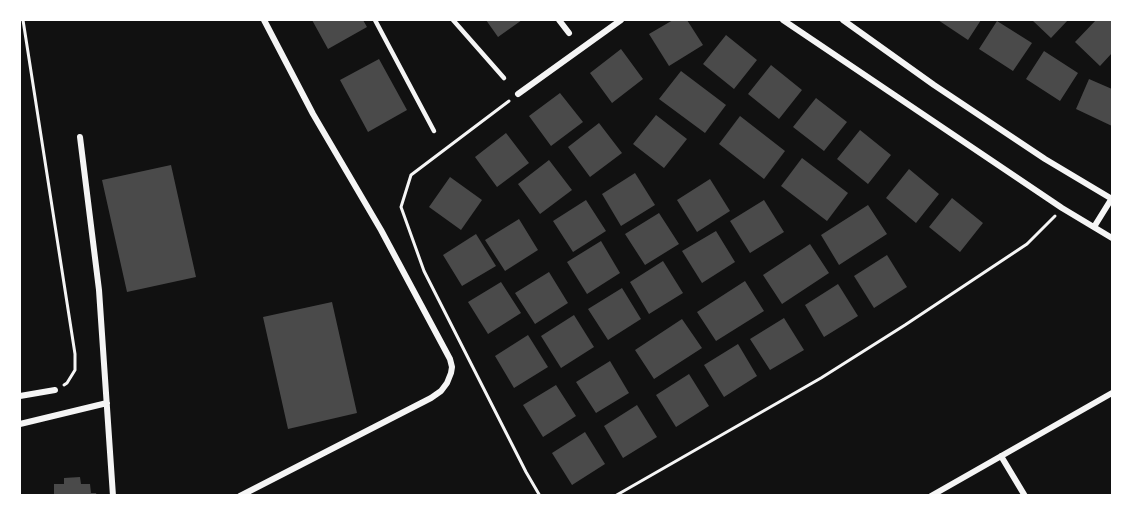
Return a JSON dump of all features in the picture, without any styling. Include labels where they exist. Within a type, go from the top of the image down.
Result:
[{"type":"street","points":[[240,495],[431,398],[447,383],[452,367],[450,359],[381,230],[313,114],[264,20]]},
{"type":"street","points":[[559,20],[569,33]]},
{"type":"street","points":[[518,94],[621,20]]},
{"type":"street","points":[[783,20],[1062,208],[1113,238]]},
{"type":"street","points":[[843,20],[943,91],[1046,159],[1112,198],[1094,227]]},
{"type":"street","points":[[80,137],[99,290],[113,495]]},
{"type":"street","points":[[20,396],[55,390]]},
{"type":"street","points":[[932,495],[1113,393]]},
{"type":"street","points":[[20,424],[107,403]]},
{"type":"street","points":[[1001,456],[1025,495]]},
{"type":"lane","points":[[375,20],[434,131]]},
{"type":"lane","points":[[453,20],[504,78]]},
{"type":"path","points":[[23,20],[75,354],[75,370],[67,382],[55,390]]},
{"type":"path","points":[[518,94],[411,175],[401,207],[424,271],[526,472],[540,495]]},
{"type":"path","points":[[615,495],[821,378],[905,325],[1028,244],[1062,208]]},
{"type":"building","points":[[312,20],[363,20],[367,27],[328,49]]},
{"type":"building","points":[[486,20],[522,20],[498,37]]},
{"type":"building","points":[[673,20],[687,20],[703,45],[669,66],[649,34]]},
{"type":"building","points":[[938,20],[981,20],[968,40]]},
{"type":"building","points":[[1032,20],[1068,20],[1051,38]]},
{"type":"building","points":[[1096,20],[1112,20],[1112,53],[1100,66],[1075,42]]},
{"type":"building","points":[[997,21],[1032,43],[1013,71],[979,49]]},
{"type":"building","points":[[726,35],[757,60],[734,89],[703,64]]},
{"type":"building","points":[[621,49],[643,79],[612,103],[590,73]]},
{"type":"building","points":[[1044,51],[1078,73],[1060,101],[1026,79]]},
{"type":"building","points":[[379,59],[407,110],[368,132],[340,80]]},
{"type":"building","points":[[771,65],[802,90],[779,119],[748,94]]},
{"type":"building","points":[[681,71],[726,105],[705,133],[659,99]]},
{"type":"building","points":[[1089,79],[1112,89],[1112,126],[1076,109]]},
{"type":"building","points":[[560,93],[583,122],[551,146],[529,116]]},
{"type":"building","points":[[816,98],[847,122],[824,151],[793,127]]},
{"type":"building","points":[[656,115],[687,139],[664,168],[633,144]]},
{"type":"building","points":[[740,116],[785,151],[764,179],[719,144]]},
{"type":"building","points":[[599,123],[622,153],[590,177],[568,147]]},
{"type":"building","points":[[860,130],[891,155],[868,184],[837,159]]},
{"type":"building","points":[[506,133],[529,163],[497,187],[475,157]]},
{"type":"building","points":[[802,158],[848,193],[827,221],[781,186]]},
{"type":"building","points":[[549,160],[572,190],[540,214],[518,184]]},
{"type":"building","points":[[171,165],[196,277],[127,292],[102,180]]},
{"type":"building","points":[[909,169],[939,194],[916,223],[886,198]]},
{"type":"building","points":[[635,173],[655,205],[621,226],[602,194]]},
{"type":"building","points":[[450,177],[482,200],[461,230],[429,207]]},
{"type":"building","points":[[710,179],[730,211],[697,232],[677,200]]},
{"type":"building","points":[[952,198],[983,223],[960,252],[929,227]]},
{"type":"building","points":[[586,200],[606,231],[573,252],[553,221]]},
{"type":"building","points":[[764,200],[784,232],[750,253],[730,221]]},
{"type":"building","points":[[868,205],[887,234],[839,265],[821,235]]},
{"type":"building","points":[[659,213],[679,244],[645,265],[625,234]]},
{"type":"building","points":[[519,219],[538,250],[505,271],[485,240]]},
{"type":"building","points":[[716,231],[735,262],[702,283],[682,251]]},
{"type":"building","points":[[476,234],[496,266],[462,286],[443,255]]},
{"type":"building","points":[[601,241],[620,273],[587,294],[567,262]]},
{"type":"building","points":[[810,244],[829,273],[782,304],[763,275]]},
{"type":"building","points":[[887,255],[907,287],[874,308],[854,276]]},
{"type":"building","points":[[663,261],[683,293],[649,314],[630,282]]},
{"type":"building","points":[[549,272],[568,303],[535,324],[515,293]]},
{"type":"building","points":[[745,281],[764,311],[716,341],[697,312]]},
{"type":"building","points":[[501,282],[521,313],[488,334],[468,302]]},
{"type":"building","points":[[838,284],[858,316],[824,337],[805,305]]},
{"type":"building","points":[[622,288],[641,319],[608,340],[588,309]]},
{"type":"building","points":[[332,302],[357,413],[288,429],[263,317]]},
{"type":"building","points":[[574,315],[594,347],[561,368],[541,336]]},
{"type":"building","points":[[784,318],[804,350],[770,370],[750,339]]},
{"type":"building","points":[[682,319],[702,348],[654,379],[635,350]]},
{"type":"building","points":[[528,335],[548,367],[514,388],[495,356]]},
{"type":"building","points":[[738,344],[757,376],[724,397],[704,365]]},
{"type":"building","points":[[610,361],[629,393],[596,413],[576,382]]},
{"type":"building","points":[[689,374],[709,406],[676,427],[656,395]]},
{"type":"building","points":[[556,385],[576,416],[543,437],[523,405]]},
{"type":"building","points":[[637,405],[657,437],[623,458],[604,426]]},
{"type":"building","points":[[585,432],[605,464],[572,485],[552,453]]},
{"type":"building","points":[[80,477],[81,484],[90,484],[91,493],[96,493],[97,496],[54,496],[54,484],[64,484],[64,478]]}]
